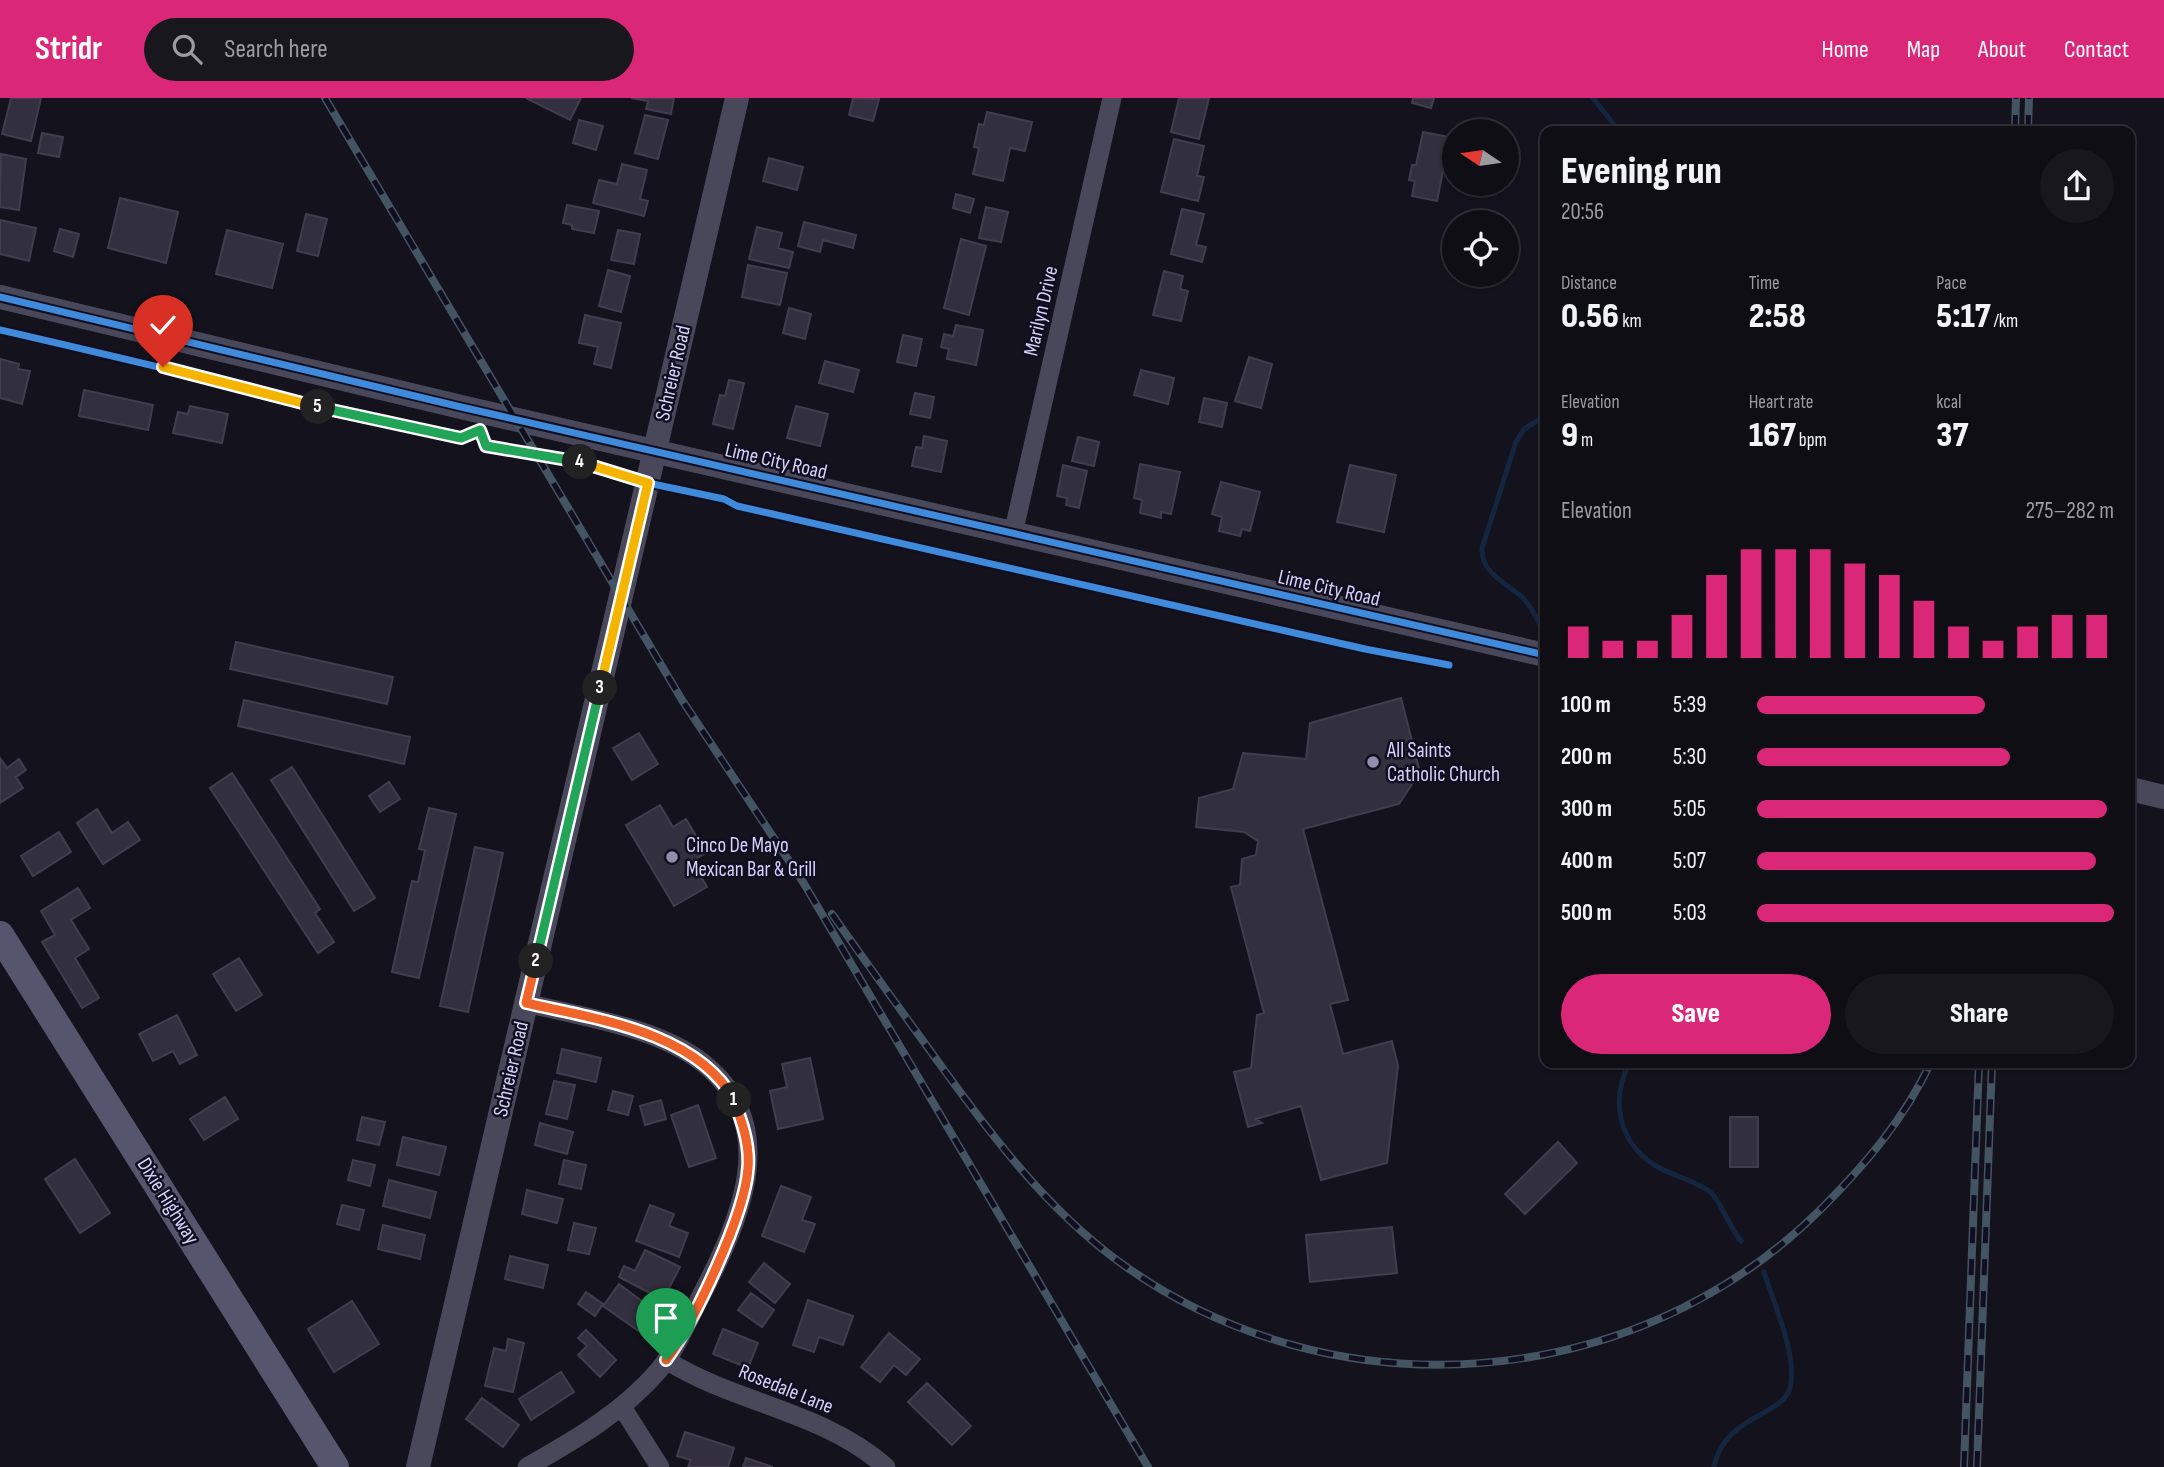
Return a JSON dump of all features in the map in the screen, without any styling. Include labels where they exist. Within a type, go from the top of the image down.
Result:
[{"type":"main road","name":"Dixie Highway","points":[[0,934],[335,1467]]},
{"type":"street","name":"Schreier Road","points":[[418,1467],[737,98]]},
{"type":"street","name":"Marilyn Drive","points":[[1013,534],[1112,98]]},
{"type":"street","name":"Lime City Road","points":[[0,297],[1538,654]]},
{"type":"street","points":[[2135,790],[2164,797]]},
{"type":"street","points":[[526,1003],[656,1037],[708,1066],[734,1099],[745,1129],[749,1156],[744,1198],[717,1263],[666,1360],[622,1407],[527,1467]]},
{"type":"street","name":"Rosedale Lane","points":[[666,1360],[714,1385],[815,1422],[886,1467]]},
{"type":"street","points":[[622,1407],[660,1467]]},
{"type":"building","points":[[11,98],[41,98],[31,141],[2,134]]},
{"type":"building","points":[[526,98],[581,98],[570,120]]},
{"type":"building","points":[[631,98],[674,98],[671,114],[646,109],[648,101]]},
{"type":"building","points":[[853,98],[879,99],[873,121],[849,115]]},
{"type":"building","points":[[1179,98],[1209,98],[1199,139],[1171,132]]},
{"type":"building","points":[[1413,98],[1434,98],[1431,108],[1412,103]]},
{"type":"building","points":[[987,112],[1032,122],[1025,151],[1010,148],[1003,181],[973,174],[979,148],[974,147],[979,124],[984,125]]},
{"type":"building","points":[[645,115],[668,120],[658,159],[635,153]]},
{"type":"building","points":[[579,120],[603,126],[596,150],[573,143]]},
{"type":"building","points":[[1423,132],[1442,136],[1442,176],[1437,201],[1412,196],[1415,181],[1409,180],[1412,165],[1416,165]]},
{"type":"building","points":[[42,133],[63,137],[59,157],[38,153]]},
{"type":"building","points":[[1174,139],[1204,146],[1197,176],[1204,177],[1198,201],[1161,192]]},
{"type":"building","points":[[1,154],[26,159],[19,210],[0,207]]},
{"type":"building","points":[[769,158],[803,167],[797,190],[763,181]]},
{"type":"building","points":[[622,164],[647,170],[640,199],[648,201],[644,216],[593,203],[599,180],[617,184]]},
{"type":"building","points":[[956,194],[974,199],[970,213],[953,208]]},
{"type":"building","points":[[120,198],[178,212],[166,263],[108,248]]},
{"type":"building","points":[[567,205],[599,211],[594,233],[572,229],[572,225],[563,223]]},
{"type":"building","points":[[986,207],[1008,212],[1001,242],[979,238]]},
{"type":"building","points":[[1182,209],[1204,214],[1196,245],[1206,247],[1202,262],[1171,254]]},
{"type":"building","points":[[306,214],[327,219],[318,256],[297,251]]},
{"type":"building","points":[[0,220],[36,228],[29,261],[0,254]]},
{"type":"building","points":[[804,222],[856,235],[853,248],[823,240],[820,252],[798,246]]},
{"type":"building","points":[[757,227],[782,233],[778,248],[793,252],[789,268],[749,259]]},
{"type":"building","points":[[60,229],[79,234],[73,257],[54,251]]},
{"type":"building","points":[[227,230],[283,244],[272,288],[216,274]]},
{"type":"building","points":[[618,230],[640,234],[634,264],[611,260]]},
{"type":"building","points":[[961,239],[986,246],[969,315],[944,308]]},
{"type":"building","points":[[748,265],[787,273],[780,305],[742,297]]},
{"type":"building","points":[[608,270],[630,276],[621,312],[599,306]]},
{"type":"building","points":[[1164,271],[1183,276],[1180,289],[1188,291],[1181,321],[1153,315]]},
{"type":"building","points":[[789,308],[811,314],[805,339],[783,333]]},
{"type":"building","points":[[585,315],[621,323],[611,368],[594,364],[598,347],[579,343]]},
{"type":"building","points":[[956,325],[983,330],[976,365],[947,359],[949,349],[941,347],[944,334],[953,336]]},
{"type":"building","points":[[903,335],[922,339],[916,366],[897,362]]},
{"type":"building","points":[[1249,357],[1272,364],[1261,408],[1235,401]]},
{"type":"building","points":[[0,359],[19,364],[18,369],[30,371],[22,404],[0,398]]},
{"type":"building","points":[[825,361],[859,370],[853,392],[819,383]]},
{"type":"building","points":[[1141,370],[1174,378],[1168,404],[1134,395]]},
{"type":"building","points":[[729,380],[744,383],[733,429],[713,424],[720,395],[725,396]]},
{"type":"building","points":[[84,390],[153,405],[148,430],[79,416]]},
{"type":"building","points":[[915,393],[934,397],[930,418],[910,414]]},
{"type":"building","points":[[1204,398],[1227,403],[1222,427],[1199,422]]},
{"type":"building","points":[[190,406],[228,414],[222,443],[173,433],[178,412],[188,414]]},
{"type":"building","points":[[796,406],[828,414],[820,446],[787,438]]},
{"type":"building","points":[[924,436],[947,441],[941,472],[912,466],[916,447],[922,448]]},
{"type":"building","points":[[1078,437],[1099,442],[1094,466],[1072,461]]},
{"type":"building","points":[[1140,464],[1180,472],[1171,514],[1161,512],[1161,518],[1140,513],[1142,500],[1134,498]]},
{"type":"building","points":[[1063,465],[1087,471],[1079,508],[1066,505],[1067,498],[1057,496]]},
{"type":"building","points":[[1350,465],[1396,475],[1384,532],[1337,522]]},
{"type":"building","points":[[1221,482],[1260,492],[1250,531],[1242,529],[1240,536],[1219,531],[1222,517],[1212,514]]},
{"type":"building","points":[[236,642],[393,677],[387,704],[230,669]]},
{"type":"building","points":[[1401,698],[1420,772],[1399,804],[1303,829],[1348,1000],[1330,1004],[1343,1054],[1392,1041],[1398,1066],[1387,1163],[1321,1180],[1301,1106],[1256,1119],[1262,1123],[1248,1127],[1234,1072],[1251,1068],[1257,1015],[1264,1013],[1231,887],[1240,885],[1242,859],[1256,855],[1258,841],[1244,832],[1196,827],[1199,798],[1233,789],[1243,753],[1306,759],[1310,723]]},
{"type":"building","points":[[244,700],[410,737],[404,764],[238,726]]},
{"type":"building","points":[[639,733],[658,764],[632,780],[613,748]]},
{"type":"building","points":[[0,758],[7,768],[19,759],[26,770],[16,777],[23,788],[0,803]]},
{"type":"building","points":[[292,767],[375,898],[354,911],[271,780]]},
{"type":"building","points":[[232,773],[320,909],[315,913],[334,942],[318,953],[210,788]]},
{"type":"building","points":[[389,782],[400,799],[380,812],[369,796]]},
{"type":"building","name":"Cinco De Mayo Mexican Bar & Grill","points":[[660,805],[673,827],[686,819],[706,853],[692,861],[707,887],[674,906],[626,825]]},
{"type":"building","points":[[429,808],[456,814],[419,978],[392,972],[412,881],[418,882],[425,850],[419,849]]},
{"type":"building","points":[[97,809],[112,833],[128,822],[140,840],[103,864],[77,823]]},
{"type":"building","points":[[59,832],[71,852],[33,876],[21,856]]},
{"type":"building","points":[[475,847],[503,853],[468,1012],[440,1006]]},
{"type":"building","points":[[78,888],[90,908],[71,920],[89,949],[75,958],[99,998],[82,1008],[42,942],[55,935],[41,911]]},
{"type":"building","points":[[239,958],[262,995],[236,1011],[213,974]]},
{"type":"building","points":[[177,1015],[197,1055],[180,1064],[173,1051],[153,1061],[139,1034]]},
{"type":"building","points":[[562,1049],[601,1058],[596,1082],[557,1073]]},
{"type":"building","points":[[810,1058],[823,1119],[778,1129],[770,1091],[787,1087],[782,1064]]},
{"type":"building","points":[[554,1081],[575,1085],[567,1119],[546,1114]]},
{"type":"building","points":[[613,1091],[633,1096],[628,1115],[608,1110]]},
{"type":"building","points":[[225,1097],[238,1119],[204,1140],[190,1119]]},
{"type":"building","points":[[661,1100],[666,1119],[645,1125],[640,1106]]},
{"type":"building","points":[[698,1105],[716,1158],[689,1167],[671,1115]]},
{"type":"building","points":[[362,1117],[385,1122],[379,1145],[357,1140]]},
{"type":"building","points":[[1730,1117],[1758,1117],[1758,1167],[1730,1167]]},
{"type":"building","points":[[540,1123],[573,1132],[567,1154],[535,1145]]},
{"type":"building","points":[[403,1137],[446,1147],[439,1175],[397,1165]]},
{"type":"building","points":[[1558,1142],[1577,1163],[1525,1214],[1505,1194]]},
{"type":"building","points":[[75,1159],[110,1213],[80,1233],[45,1179]]},
{"type":"building","points":[[353,1160],[375,1165],[370,1186],[348,1180]]},
{"type":"building","points":[[564,1160],[586,1165],[581,1189],[559,1184]]},
{"type":"building","points":[[389,1180],[436,1192],[430,1218],[383,1206]]},
{"type":"building","points":[[781,1186],[811,1197],[802,1220],[815,1224],[804,1252],[762,1236]]},
{"type":"building","points":[[527,1190],[563,1199],[557,1223],[522,1214]]},
{"type":"building","points":[[342,1205],[364,1210],[359,1230],[337,1224]]},
{"type":"building","points":[[650,1205],[674,1214],[669,1226],[688,1233],[679,1257],[636,1241]]},
{"type":"building","points":[[574,1223],[596,1228],[589,1254],[568,1250]]},
{"type":"building","points":[[383,1225],[425,1235],[420,1259],[378,1249]]},
{"type":"building","points":[[1392,1227],[1397,1273],[1310,1282],[1306,1235]]},
{"type":"building","points":[[645,1250],[680,1267],[663,1300],[619,1277],[624,1266],[635,1271]]},
{"type":"building","points":[[510,1256],[548,1265],[543,1288],[505,1279]]},
{"type":"building","points":[[764,1263],[790,1284],[775,1303],[749,1282]]},
{"type":"building","points":[[619,1284],[658,1313],[643,1334],[603,1306]]},
{"type":"building","points":[[586,1292],[603,1304],[595,1316],[578,1304]]},
{"type":"building","points":[[751,1293],[774,1310],[762,1327],[738,1310]]},
{"type":"building","points":[[808,1300],[853,1316],[843,1345],[819,1337],[814,1352],[793,1345]]},
{"type":"building","points":[[352,1301],[379,1344],[334,1372],[308,1329]]},
{"type":"building","points":[[723,1329],[758,1343],[748,1368],[713,1354]]},
{"type":"building","points":[[586,1330],[616,1360],[600,1377],[578,1355],[587,1346],[578,1338]]},
{"type":"building","points":[[889,1333],[920,1359],[906,1375],[894,1365],[880,1382],[861,1367]]},
{"type":"building","points":[[508,1339],[524,1343],[513,1392],[485,1386],[494,1348],[506,1351]]},
{"type":"building","points":[[561,1372],[574,1392],[531,1420],[519,1399]]},
{"type":"building","points":[[927,1383],[971,1426],[952,1445],[908,1402]]},
{"type":"building","points":[[482,1398],[519,1425],[503,1447],[466,1419]]},
{"type":"building","points":[[685,1432],[734,1448],[728,1467],[688,1467],[691,1460],[677,1456]]},
{"type":"building","points":[[746,1458],[773,1467],[743,1467]]},
{"type":"waterway","points":[[1593,98],[1615,126]]},
{"type":"waterway","points":[[1540,419],[1524,429],[1516,442],[1482,548],[1490,571],[1523,598],[1540,626]]},
{"type":"waterway","points":[[1627,1068],[1620,1091],[1619,1105],[1621,1119],[1633,1145],[1656,1166],[1709,1191],[1741,1241]]},
{"type":"waterway","points":[[1714,1467],[1720,1449],[1730,1436],[1779,1403],[1787,1394],[1791,1383],[1787,1341],[1764,1272]]},
{"type":"railway","points":[[325,98],[682,700],[803,882],[1148,1467]]},
{"type":"railway","points":[[2015,126],[2016,98]]},
{"type":"railway","points":[[2028,126],[2029,98]]},
{"type":"railway","points":[[832,914],[1000,1143],[1043,1194],[1092,1240],[1118,1261],[1202,1311],[1292,1345],[1385,1362],[1480,1363],[1573,1348],[1663,1317],[1747,1270],[1822,1208],[1883,1140],[1928,1068]]},
{"type":"railway","points":[[1964,1467],[1979,1068]]},
{"type":"railway","points":[[1977,1467],[1992,1068]]},
{"type":"cycle path","points":[[0,297],[461,407],[1540,654]]},
{"type":"cycle path","points":[[0,330],[461,438],[480,430],[486,446],[564,457],[648,483],[724,499],[737,506],[1365,649],[1449,665]]},
{"type":"place","name":"All Saints Catholic Church","points":[[1373,762]]},
{"type":"place","name":"Cinco De Mayo Mexican Bar & Grill","points":[[672,857]]},
{"type":"route","points":[[163,367],[277,398],[461,438],[480,430],[486,446],[564,457],[648,483],[526,1003],[656,1037],[684,1049],[718,1076],[734,1099],[745,1129],[749,1156],[744,1198],[717,1263],[666,1360]]}]
